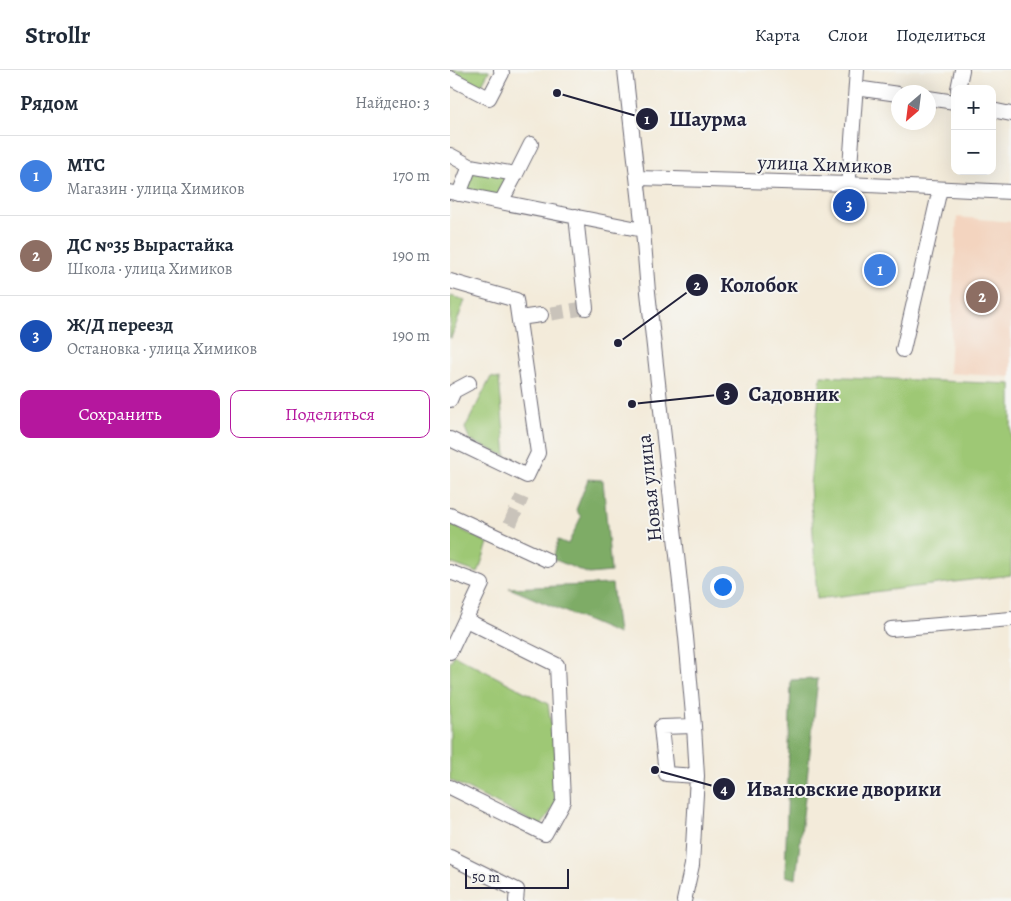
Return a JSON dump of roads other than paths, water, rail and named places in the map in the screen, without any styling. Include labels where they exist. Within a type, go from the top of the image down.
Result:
[{"type":"street","points":[[450,78],[489,98],[502,70]]},
{"type":"street","name":"Новая улица","points":[[625,70],[638,178],[649,302],[694,726],[697,776],[692,865],[684,901]]},
{"type":"street","points":[[848,184],[857,70]]},
{"type":"street","points":[[959,85],[962,70]]},
{"type":"street","points":[[856,88],[891,93]]},
{"type":"street","points":[[936,99],[951,101]]},
{"type":"street","points":[[996,111],[1011,114]]},
{"type":"street","points":[[501,202],[531,144]]},
{"type":"street","points":[[450,156],[470,166],[516,174]]},
{"type":"street","points":[[470,166],[454,193],[643,230]]},
{"type":"street","name":"улица Химиков","points":[[638,178],[848,184],[1011,192]]},
{"type":"street","points":[[903,350],[940,189]]},
{"type":"street","points":[[576,216],[586,308]]},
{"type":"street","points":[[450,282],[516,300],[538,453],[527,476],[450,440]]},
{"type":"street","points":[[519,318],[540,315]]},
{"type":"street","points":[[450,400],[454,391],[469,383]]},
{"type":"street","points":[[450,515],[547,560]]},
{"type":"street","points":[[450,572],[482,584],[450,652]]},
{"type":"street","points":[[891,629],[1011,619]]},
{"type":"street","points":[[450,787],[545,834],[563,801],[557,665],[466,620]]},
{"type":"street","points":[[694,726],[661,726],[666,774],[697,776]]},
{"type":"street","points":[[450,857],[517,890],[516,901]]},
{"type":"tunnel","points":[[530,317],[586,308]]},
{"type":"tunnel","points":[[510,524],[522,497]]},
{"type":"place","name":"Шаурма","points":[[557,93]]},
{"type":"place","name":"Ж/Д переезд","points":[[849,205]]},
{"type":"place","name":"МТС","points":[[880,270]]},
{"type":"place","name":"ДС №35 Вырастайка","points":[[982,297]]},
{"type":"place","name":"Колобок","points":[[618,343]]},
{"type":"place","name":"Садовник","points":[[632,404]]},
{"type":"place","name":"Ивановские дворики","points":[[655,770]]}]
